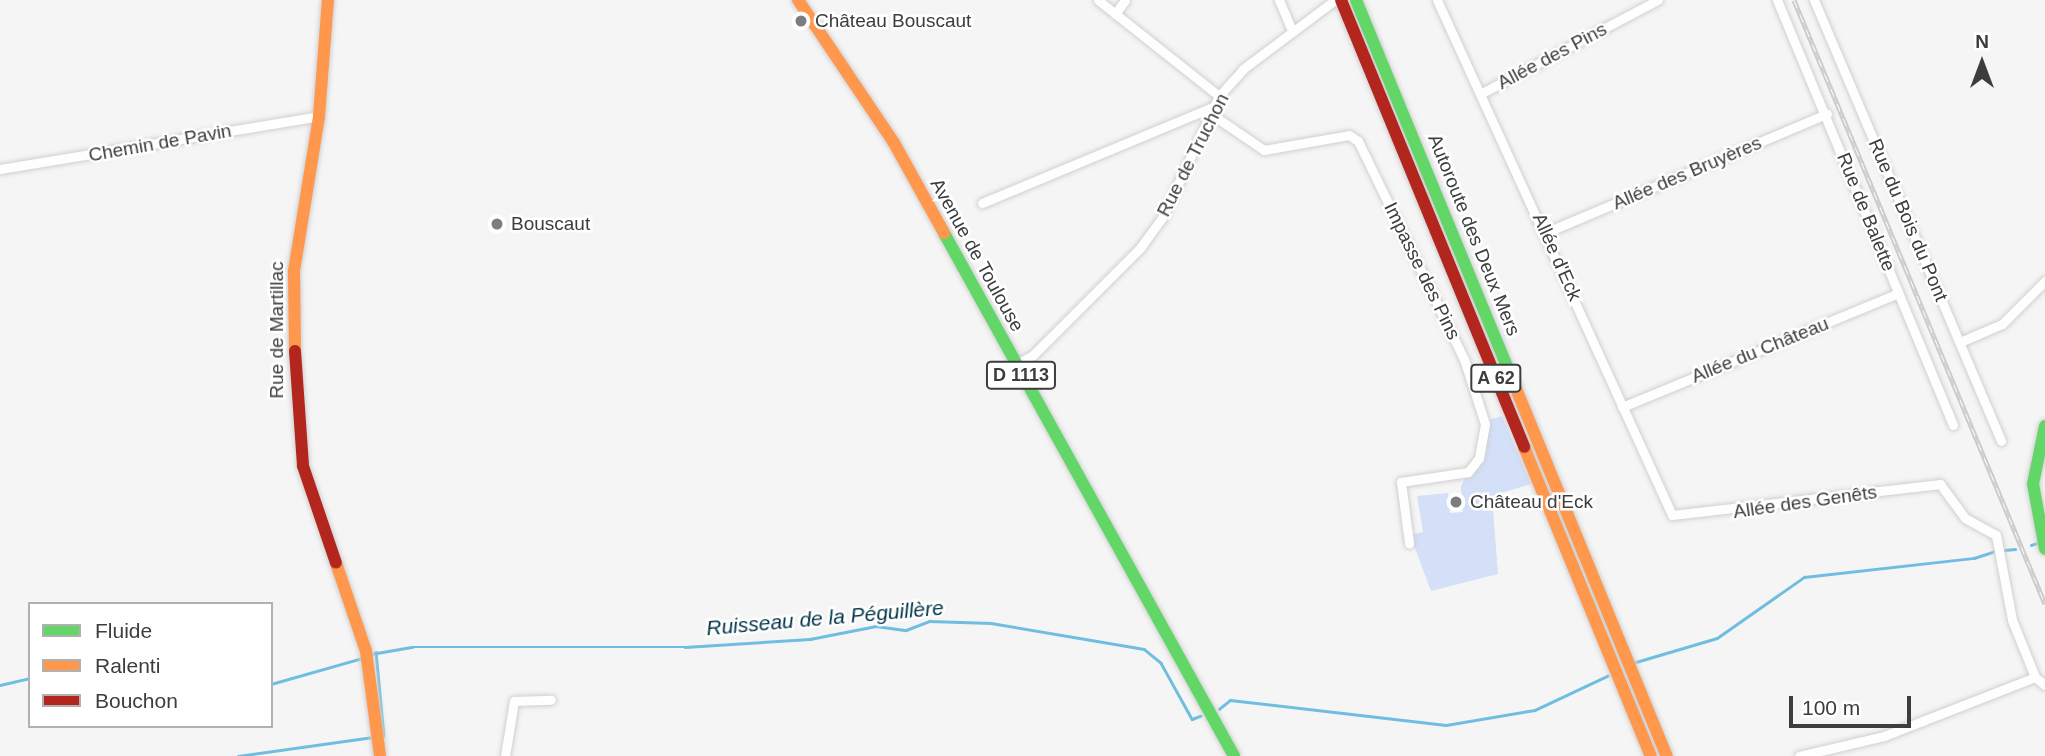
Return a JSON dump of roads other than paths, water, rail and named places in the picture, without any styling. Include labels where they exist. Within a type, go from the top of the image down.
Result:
[{"type":"main road","name":"Rue de Martillac","points":[[328,0],[319,116],[294,271],[296,419],[303,466],[366,652],[380,756]]},
{"type":"main road","name":"Avenue de Toulouse","points":[[798,0],[894,143],[1234,756]]},
{"type":"main road","name":"Autoroute des Deux Mers","points":[[1341,0],[1651,756]]},
{"type":"main road","name":"Autoroute des Deux Mers","points":[[1356,0],[1667,756]]},
{"type":"main road","points":[[2044,428],[2034,467],[2045,549]]},
{"type":"street","points":[[1098,0],[1219,96]]},
{"type":"street","points":[[1115,14],[1125,0]]},
{"type":"street","points":[[1279,0],[1292,31]]},
{"type":"street","name":"Rue de Truchon","points":[[1015,365],[1033,355],[1140,248],[1162,218],[1219,96],[1292,31],[1335,0]]},
{"type":"street","name":"Allée d'Eck","points":[[1437,0],[1547,232],[1622,407],[1672,515]]},
{"type":"street","name":"Allée des Pins","points":[[1482,93],[1658,0]]},
{"type":"street","name":"Rue de Balette","points":[[1777,0],[1827,114],[1953,425]]},
{"type":"street","name":"Rue du Bois du Pont","points":[[1814,0],[2001,441]]},
{"type":"street","points":[[982,203],[1213,110]]},
{"type":"street","name":"Impasse des Pins","points":[[1213,110],[1264,150],[1349,135],[1359,141],[1464,359],[1485,424],[1479,458],[1468,472],[1401,482],[1409,543]]},
{"type":"street","name":"Allée des Bruyères","points":[[1547,232],[1827,114]]},
{"type":"street","name":"Chemin de Pavin","points":[[0,169],[319,116]]},
{"type":"street","points":[[1960,342],[2002,324],[2045,281]]},
{"type":"street","name":"Allée du Château","points":[[1622,407],[1898,293]]},
{"type":"street","name":"Allée des Genêts","points":[[1672,515],[1938,484],[1965,518],[1996,535],[2012,620],[2035,677]]},
{"type":"street","points":[[1799,756],[1884,736],[2035,677],[2045,685]]},
{"type":"street","points":[[505,756],[514,701],[551,700]]},
{"type":"waterway","name":"Ruisseau de la Péguillère","points":[[2031,545],[2037,543]]},
{"type":"waterway","name":"Ruisseau de la Péguillère","points":[[2004,550],[2015,549]]},
{"type":"waterway","name":"Ruisseau de la Péguillère","points":[[1636,662],[1717,638],[1804,577],[1974,558],[1998,550]]},
{"type":"waterway","name":"Ruisseau de la Péguillère","points":[[371,654],[412,647],[685,647],[810,639],[876,626],[906,630],[929,621],[991,623],[1144,649],[1161,663],[1192,719],[1200,716]]},
{"type":"waterway","points":[[376,652],[384,736]]},
{"type":"waterway","name":"Ruisseau de la Péguillère","points":[[273,683],[362,658]]},
{"type":"waterway","name":"Ruisseau de la Péguillère","points":[[1219,709],[1230,700],[1446,725],[1535,710],[1607,676]]},
{"type":"waterway","name":"Ruisseau de la Péguillère","points":[[0,685],[28,678]]},
{"type":"waterway","points":[[238,756],[373,737]]},
{"type":"railway","points":[[1794,0],[2045,604]]},
{"type":"place","name":"Château Bouscaut","points":[[801,21]]},
{"type":"place","name":"Bouscaut","points":[[497,224]]},
{"type":"place","name":"Château d'Eck","points":[[1456,502]]}]
